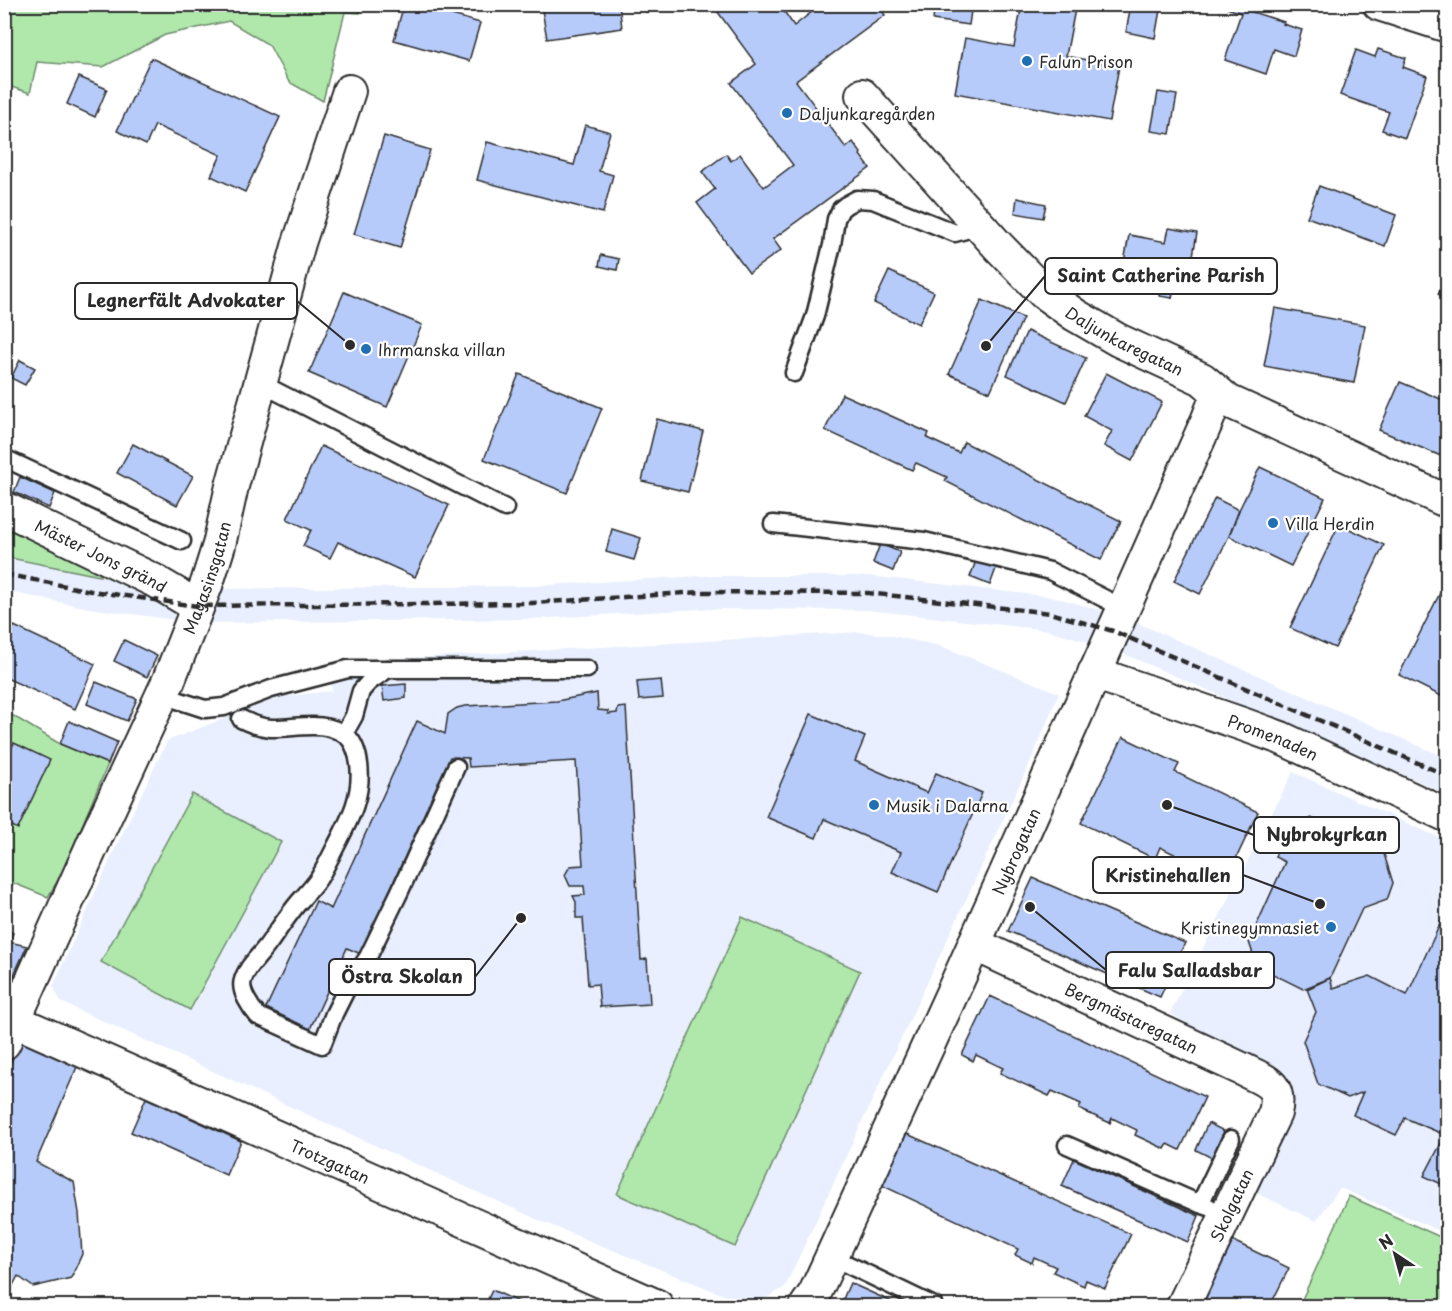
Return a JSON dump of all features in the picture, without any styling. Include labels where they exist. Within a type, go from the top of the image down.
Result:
[{"type":"street","points":[[1379,4],[1448,26]]},
{"type":"street","name":"Magasinsgatan","points":[[8,1026],[162,695],[207,583],[299,243],[349,91]]},
{"type":"street","name":"Daljunkaregatan","points":[[862,95],[1044,293],[1075,315],[1118,340],[1202,379],[1228,401],[1448,502]]},
{"type":"street","name":"Nybrogatan","points":[[806,1306],[815,1293],[832,1257],[974,944],[1208,421],[1218,393]]},
{"type":"street","name":"Mäster Jons gränd","points":[[4,508],[153,580],[197,606]]},
{"type":"street","name":"Promenaden","points":[[1094,673],[1281,738],[1448,816]]},
{"type":"street","name":"Bergmästaregatan","points":[[974,944],[1242,1069],[1274,1089],[1277,1102]]},
{"type":"street","name":"Trotzgatan","points":[[8,1026],[657,1306]]},
{"type":"street","name":"Skolgatan","points":[[1183,1306],[1213,1209],[1275,1113],[1277,1102]]},
{"type":"lane","points":[[794,373],[815,316],[836,219],[846,205],[857,200],[873,200],[955,233],[980,226]]},
{"type":"lane","points":[[260,383],[505,508]]},
{"type":"lane","points":[[4,458],[182,541]]},
{"type":"lane","points":[[773,524],[924,541],[1050,571],[1123,608]]},
{"type":"lane","points":[[162,695],[206,709],[224,707],[271,689],[348,669],[587,669]]},
{"type":"lane","points":[[344,734],[354,716],[361,691],[369,682],[388,669]]},
{"type":"lane","points":[[241,719],[251,724],[273,728],[314,726],[344,734],[354,746],[358,759],[360,777],[354,811],[319,878],[252,964],[242,981],[242,989],[258,1016],[322,1045],[346,990],[368,957],[400,891],[456,767]]},
{"type":"lane","points":[[1067,1145],[1213,1209],[1231,1139]]},
{"type":"lane","points":[[832,1257],[934,1306]]},
{"type":"shaded area","points":[[5,557],[94,575],[199,589],[531,586],[700,576],[869,576],[1053,597],[1119,615],[1447,758],[1447,794],[1108,647],[1047,630],[867,610],[701,609],[532,619],[197,623],[88,608],[5,591]]},
{"type":"shaded area","points":[[859,632],[882,634],[941,646],[1059,693],[1033,756],[785,1287],[761,1301],[726,1296],[543,1222],[61,1002],[53,986],[167,741],[279,697],[332,691],[327,663]]},
{"type":"shaded area","name":"Kristinegymnasiet","points":[[1293,772],[1447,841],[1447,1234],[1340,1188],[1316,1221],[1245,1188],[1276,1076],[1170,1013]]},
{"type":"green space","points":[[5,4],[362,5],[360,13],[345,12],[323,101],[289,82],[269,45],[229,21],[165,35],[103,67],[37,62],[30,93],[5,85]]},
{"type":"green space","points":[[4,510],[100,563],[100,576],[5,557]]},
{"type":"green space","points":[[10,714],[60,744],[108,764],[61,875],[48,897],[13,883],[5,900],[4,822],[17,828],[5,763],[5,725]]},
{"type":"green space","points":[[192,794],[281,842],[190,1010],[101,962]]},
{"type":"green space","points":[[742,917],[860,971],[735,1247],[617,1194]]},
{"type":"green space","points":[[1349,1196],[1447,1240],[1447,1306],[1299,1306]]},
{"type":"building","points":[[404,4],[414,4],[480,23],[469,61],[394,40]]},
{"type":"building","points":[[541,4],[619,4],[622,28],[547,39]]},
{"type":"building","points":[[645,4],[673,4],[673,8],[646,12]]},
{"type":"building","name":"Daljunkaregården","points":[[712,4],[779,4],[794,26],[822,4],[878,4],[885,15],[796,81],[846,148],[853,142],[870,168],[773,239],[781,250],[749,273],[697,203],[715,189],[702,172],[726,154],[731,161],[740,154],[764,187],[793,165],[731,83],[756,64]]},
{"type":"building","points":[[935,4],[972,4],[969,25],[933,20]]},
{"type":"building","name":"Falun Prison","points":[[1022,4],[1076,4],[1066,56],[1119,66],[1109,121],[955,93],[965,38],[1014,47]]},
{"type":"building","points":[[1131,4],[1161,4],[1155,38],[1126,32]]},
{"type":"building","points":[[1216,4],[1245,4],[1243,9],[1302,30],[1294,56],[1274,49],[1266,74],[1225,60],[1241,13]]},
{"type":"building","points":[[1378,49],[1406,58],[1403,67],[1427,76],[1405,138],[1382,130],[1389,112],[1340,95],[1356,50],[1375,57]]},
{"type":"building","points":[[151,58],[280,117],[245,192],[211,176],[221,155],[155,125],[146,145],[117,131]]},
{"type":"building","points":[[79,77],[107,89],[95,117],[67,104]]},
{"type":"building","points":[[1158,92],[1177,95],[1170,134],[1151,131]]},
{"type":"building","points":[[585,125],[610,132],[599,171],[613,175],[603,213],[477,180],[487,142],[574,165]]},
{"type":"building","points":[[384,136],[430,150],[400,248],[354,234]]},
{"type":"building","points":[[1319,186],[1396,215],[1385,246],[1307,217]]},
{"type":"building","points":[[1017,198],[1046,204],[1043,218],[1015,213]]},
{"type":"building","points":[[1169,228],[1197,233],[1188,284],[1175,282],[1172,298],[1159,296],[1162,280],[1122,273],[1129,235],[1166,242]]},
{"type":"building","points":[[601,255],[619,259],[617,270],[599,266]]},
{"type":"building","points":[[889,271],[934,292],[919,324],[874,303]]},
{"type":"building","points":[[1448,271],[1448,298],[1438,294]]},
{"type":"building","name":"Ihrmanska villan","points":[[344,292],[422,325],[387,407],[309,373]]},
{"type":"building","points":[[982,300],[1023,318],[990,392],[949,374]]},
{"type":"building","points":[[1275,308],[1365,325],[1354,383],[1264,366]]},
{"type":"building","points":[[1027,331],[1086,358],[1066,402],[1007,375]]},
{"type":"building","points":[[20,360],[35,368],[25,385],[11,378]]},
{"type":"building","points":[[1106,373],[1162,402],[1132,461],[1104,446],[1112,431],[1084,416]]},
{"type":"building","points":[[519,374],[602,408],[567,493],[484,459]]},
{"type":"building","points":[[1400,382],[1448,402],[1448,459],[1379,430]]},
{"type":"building","points":[[842,394],[929,433],[927,438],[959,453],[964,442],[1121,521],[1101,560],[945,481],[947,477],[916,463],[912,470],[825,430]]},
{"type":"building","points":[[657,419],[703,431],[688,492],[642,481]]},
{"type":"building","points":[[133,444],[193,476],[177,505],[117,473]]},
{"type":"building","points":[[321,446],[449,505],[415,577],[338,542],[330,558],[303,546],[311,530],[287,519]]},
{"type":"building","name":"Villa Herdin","points":[[1260,467],[1325,498],[1291,566],[1229,536]]},
{"type":"building","points":[[20,477],[55,493],[49,508],[14,492]]},
{"type":"building","points":[[1215,498],[1239,510],[1229,536],[1200,594],[1174,581]]},
{"type":"building","points":[[1339,524],[1384,545],[1335,648],[1290,628]]},
{"type":"building","points":[[612,529],[641,538],[634,560],[606,552]]},
{"type":"building","points":[[880,544],[900,552],[893,571],[873,563]]},
{"type":"building","points":[[977,558],[997,566],[990,585],[970,577]]},
{"type":"building","points":[[1440,593],[1448,597],[1448,693],[1445,698],[1399,675]]},
{"type":"building","points":[[14,626],[95,664],[75,709],[4,677],[4,646]]},
{"type":"building","points":[[124,640],[157,656],[147,677],[114,661]]},
{"type":"building","points":[[661,680],[663,698],[639,700],[637,682]]},
{"type":"building","points":[[96,682],[137,699],[127,721],[87,704]]},
{"type":"building","points":[[406,684],[406,698],[384,701],[382,686]]},
{"type":"building","points":[[597,693],[598,710],[608,711],[608,714],[617,713],[618,708],[626,707],[641,960],[647,959],[650,1004],[600,1007],[598,984],[588,985],[583,918],[576,918],[576,902],[573,896],[585,895],[584,886],[570,886],[565,875],[570,866],[583,865],[576,761],[469,767],[468,758],[450,757],[361,954],[347,948],[310,1029],[266,1008],[316,901],[331,909],[417,721],[445,734],[448,714],[457,708],[557,701]]},
{"type":"building","name":"Musik i Dalarna","points":[[811,714],[865,737],[855,761],[927,793],[936,773],[982,793],[938,892],[892,872],[901,852],[824,819],[816,838],[766,817]]},
{"type":"building","points":[[69,721],[117,742],[108,764],[60,744]]},
{"type":"building","points":[[1123,737],[1179,764],[1175,772],[1258,812],[1224,884],[1194,870],[1197,865],[1160,847],[1155,859],[1081,823]]},
{"type":"building","points":[[14,743],[50,760],[18,829],[4,822],[4,763]]},
{"type":"building","points":[[1311,818],[1384,854],[1393,883],[1387,900],[1362,909],[1330,978],[1303,989],[1257,966],[1249,942],[1285,862],[1275,857],[1286,830]]},
{"type":"building","points":[[1033,878],[1185,943],[1160,997],[1008,931]]},
{"type":"building","points":[[1448,907],[1448,1130],[1445,1135],[1405,1118],[1396,1135],[1353,1115],[1363,1092],[1348,1098],[1318,1084],[1303,1041],[1316,1012],[1307,989],[1330,978],[1333,988],[1370,976],[1407,995]]},
{"type":"building","points":[[4,929],[13,933],[9,942],[27,946],[9,986],[4,984]]},
{"type":"building","points":[[990,996],[1205,1097],[1180,1150],[1168,1144],[1165,1149],[1135,1135],[1137,1130],[1112,1118],[1110,1123],[1079,1109],[1081,1104],[1052,1091],[1049,1096],[1000,1073],[1003,1068],[976,1055],[973,1061],[962,1055]]},
{"type":"building","points":[[23,1035],[80,1060],[36,1162],[74,1182],[82,1254],[71,1278],[33,1287],[18,1276],[4,1302],[4,1078]]},
{"type":"building","points":[[146,1098],[241,1141],[226,1175],[131,1132]]},
{"type":"building","points":[[1208,1123],[1224,1131],[1212,1158],[1196,1150]]},
{"type":"building","points":[[1448,1130],[1448,1187],[1424,1176]]},
{"type":"building","points":[[905,1133],[1131,1234],[1105,1288],[1086,1280],[1084,1286],[1053,1272],[1056,1267],[1034,1257],[1032,1263],[1015,1255],[1018,1249],[881,1185]]},
{"type":"building","points":[[1074,1159],[1199,1216],[1188,1242],[1062,1186]]},
{"type":"building","points":[[1231,1240],[1289,1268],[1270,1306],[1198,1306]]},
{"type":"building","points":[[850,1283],[901,1306],[840,1306]]},
{"type":"building","points":[[492,1290],[528,1306],[485,1306]]},
{"type":"railway","points":[[4,574],[91,591],[197,606],[532,603],[701,592],[868,593],[1050,613],[1113,631],[1448,776]]},
{"type":"place","name":"Falun Prison","points":[[1027,61]]},
{"type":"place","name":"Daljunkaregården","points":[[787,113]]},
{"type":"place","name":"Legnerfält Advokater","points":[[350,345]]},
{"type":"place","name":"Saint Catherine Parish","points":[[986,346]]},
{"type":"place","name":"Ihrmanska villan","points":[[366,349]]},
{"type":"place","name":"Villa Herdin","points":[[1273,523]]},
{"type":"place","name":"Musik i Dalarna","points":[[874,805]]},
{"type":"place","name":"Nybrokyrkan","points":[[1167,805]]},
{"type":"place","name":"Kristinehallen","points":[[1320,904]]},
{"type":"place","name":"Falu Salladsbar","points":[[1030,907]]},
{"type":"place","name":"Östra Skolan","points":[[521,918]]},
{"type":"place","name":"Kristinegymnasiet","points":[[1331,927]]}]
